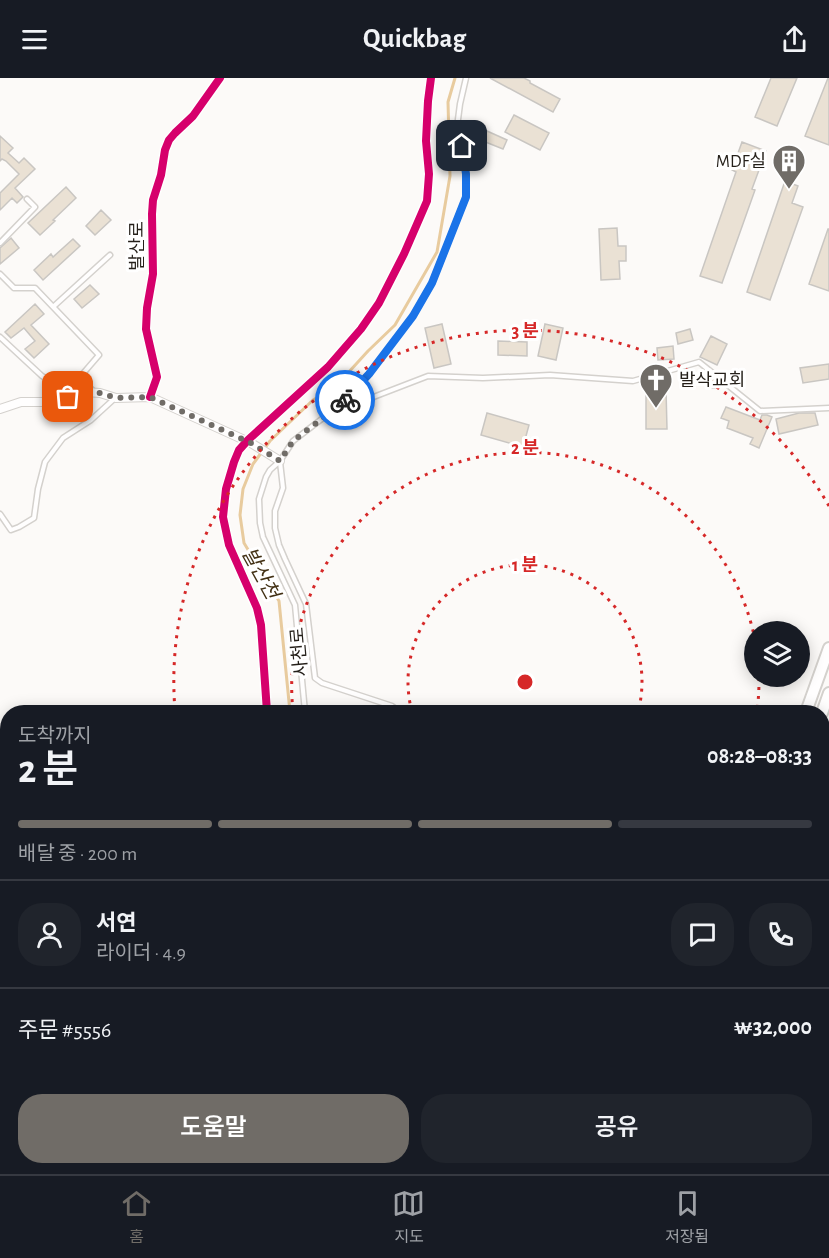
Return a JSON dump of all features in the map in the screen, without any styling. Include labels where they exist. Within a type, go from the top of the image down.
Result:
[{"type":"street","name":"발산로","points":[[150,397],[157,377],[146,329],[153,273],[153,200],[161,175],[165,150],[170,140],[193,116],[220,78]]},
{"type":"street","points":[[267,705],[261,625],[257,608],[229,545],[223,517],[230,475],[239,450],[328,367],[361,330],[379,303],[404,254],[427,201],[429,174],[426,141],[431,78]]},
{"type":"street","points":[[0,409],[21,402],[53,402],[85,392],[116,398],[150,397],[249,442],[277,459]]},
{"type":"street","points":[[809,705],[829,648]]},
{"type":"lane","name":"사천로","points":[[303,705],[295,605],[263,537],[259,499],[266,477],[277,459],[293,441],[340,405],[369,374],[413,316],[432,283],[466,197],[466,174],[457,127],[466,78]]},
{"type":"lane","points":[[0,243],[35,207],[27,200]]},
{"type":"lane","points":[[53,307],[110,255]]},
{"type":"lane","points":[[0,274],[14,288],[35,288],[99,355],[80,377],[94,393]]},
{"type":"lane","points":[[0,337],[42,376],[75,395]]},
{"type":"lane","points":[[326,416],[429,376],[483,378],[550,375],[633,381],[699,362],[760,411],[829,408]]},
{"type":"lane","points":[[0,514],[11,530],[34,518],[45,462],[63,438],[91,420],[116,398]]},
{"type":"lane","points":[[277,459],[283,488],[275,511],[275,528],[285,559],[306,604],[315,678],[322,683],[389,705]]},
{"type":"building","points":[[490,78],[524,78],[560,99],[553,112]]},
{"type":"building","points":[[771,78],[797,78],[777,126],[755,117]]},
{"type":"building","points":[[829,78],[829,145],[805,136]]},
{"type":"building","points":[[514,115],[549,133],[540,150],[505,132]]},
{"type":"building","points":[[487,131],[507,140],[503,149],[483,141]]},
{"type":"building","points":[[0,136],[13,148],[8,153],[19,163],[24,158],[35,169],[15,188],[23,197],[17,203],[12,198],[0,210],[0,193],[19,174],[6,161],[2,159],[0,161]]},
{"type":"building","points":[[742,142],[766,151],[752,189],[755,190],[722,283],[700,276],[736,172],[732,170]]},
{"type":"building","points":[[785,181],[798,186],[792,203],[803,207],[770,300],[747,292]]},
{"type":"building","points":[[66,187],[76,198],[40,235],[28,223]]},
{"type":"building","points":[[101,210],[111,220],[95,235],[86,226]]},
{"type":"building","points":[[617,228],[618,246],[626,246],[626,261],[619,261],[620,279],[601,280],[599,229]]},
{"type":"building","points":[[829,229],[829,291],[809,284]]},
{"type":"building","points":[[11,238],[19,248],[0,264],[0,248]]},
{"type":"building","points":[[73,239],[80,246],[43,280],[34,270],[51,254],[53,257]]},
{"type":"building","points":[[90,285],[99,294],[82,308],[74,299]]},
{"type":"building","points":[[35,304],[44,314],[31,325],[49,344],[34,358],[25,349],[35,341],[24,328],[11,338],[5,332]]},
{"type":"building","points":[[442,324],[451,364],[434,368],[425,328]]},
{"type":"building","points":[[545,324],[563,328],[556,360],[538,356]]},
{"type":"building","points":[[690,329],[693,340],[678,344],[676,333]]},
{"type":"building","points":[[711,336],[727,344],[717,365],[700,357]]},
{"type":"building","points":[[498,341],[527,342],[527,356],[498,355]]},
{"type":"building","points":[[673,346],[674,359],[658,360],[657,348]]},
{"type":"building","points":[[829,364],[829,379],[803,383],[800,368]]},
{"type":"building","points":[[708,378],[716,381],[715,388],[707,388]]},
{"type":"building","name":"발삭교회","points":[[666,389],[667,429],[646,429],[646,390]]},
{"type":"building","points":[[726,407],[760,420],[762,415],[772,417],[759,448],[750,444],[753,438],[727,428],[729,421],[721,418]]},
{"type":"building","points":[[487,413],[529,425],[523,447],[481,435]]},
{"type":"building","points":[[799,413],[815,413],[818,425],[779,434],[776,419]]},
{"type":"waterway","name":"발산천","points":[[289,705],[279,601],[244,543],[240,515],[243,489],[253,464],[270,441],[313,400],[339,387],[347,374],[395,325],[437,252],[450,176],[448,102],[455,78]]},
{"type":"cycle path","points":[[150,397],[157,377],[146,329],[153,274],[153,200],[169,140],[193,116],[220,78]]},
{"type":"cycle path","points":[[267,705],[261,625],[257,608],[229,545],[223,517],[226,489],[239,450],[328,367],[361,329],[379,303],[404,254],[427,201],[429,174],[426,141],[431,78]]},
{"type":"way so far","points":[[68,397],[85,392],[100,393],[116,398],[150,397],[251,443],[280,461],[293,441],[345,400]]},
{"type":"place","name":"MDF실","points":[[789,190]]},
{"type":"place","name":"발삭교회","points":[[656,409]]},
{"type":"route","points":[[345,400],[369,374],[413,316],[432,283],[466,197],[462,146]]}]
